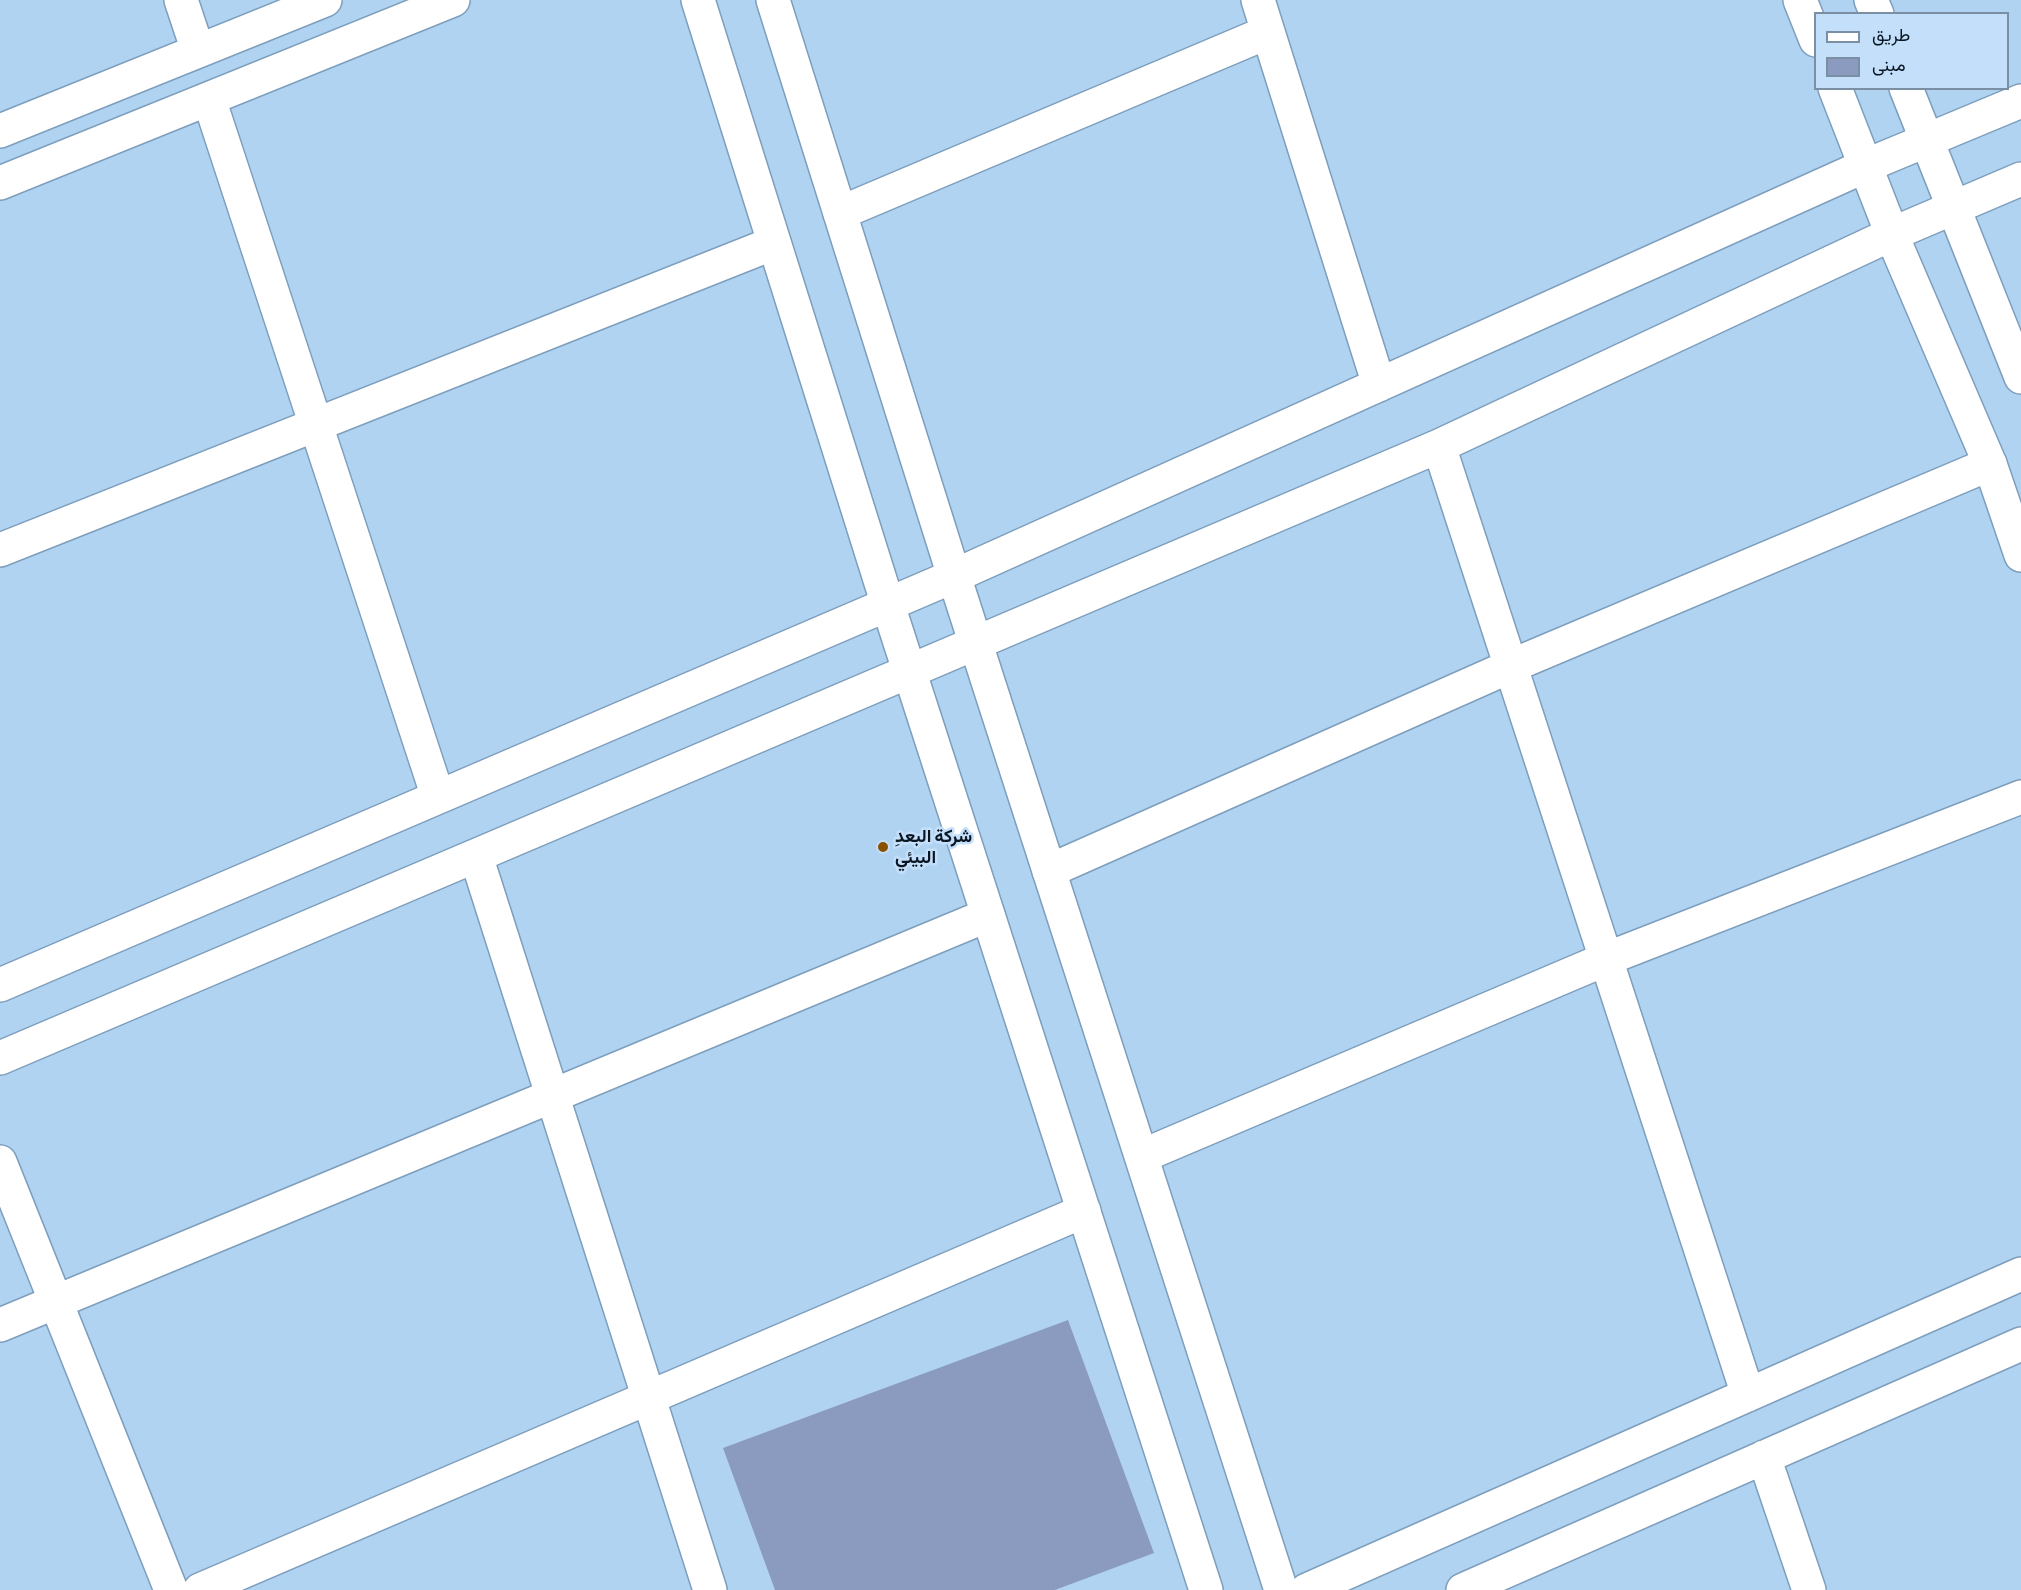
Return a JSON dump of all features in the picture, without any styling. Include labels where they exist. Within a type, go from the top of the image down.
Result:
[{"type":"street","points":[[181,0],[198,51]]},
{"type":"street","points":[[0,130],[325,0]]},
{"type":"street","points":[[0,183],[453,0]]},
{"type":"street","points":[[698,0],[909,671],[1206,1590]]},
{"type":"street","points":[[773,0],[954,576],[1281,1590]]},
{"type":"street","points":[[1258,0],[1379,385]]},
{"type":"street","points":[[1800,0],[1814,37]]},
{"type":"street","points":[[840,213],[1268,32]]},
{"type":"street","points":[[1835,90],[1892,234],[1990,464],[2021,555]]},
{"type":"street","points":[[1907,90],[2021,377]]},
{"type":"street","points":[[209,99],[438,797]]},
{"type":"street","points":[[0,985],[888,605],[1865,166],[2021,101]]},
{"type":"street","points":[[0,1058],[1439,446],[1892,234],[2021,179]]},
{"type":"street","points":[[0,550],[774,243]]},
{"type":"street","points":[[1439,446],[1748,1395]]},
{"type":"street","points":[[1049,871],[1511,666],[1990,464]]},
{"type":"street","points":[[1142,1156],[1606,959],[2021,797]]},
{"type":"street","points":[[476,856],[710,1590]]},
{"type":"street","points":[[0,1325],[988,915]]},
{"type":"street","points":[[0,1162],[171,1590]]},
{"type":"street","points":[[200,1590],[1084,1211]]},
{"type":"street","points":[[1307,1590],[2021,1274]]},
{"type":"street","points":[[1463,1590],[2021,1344]]},
{"type":"street","points":[[1764,1457],[1809,1590]]},
{"type":"building","points":[[1068,1320],[1154,1553],[1055,1590],[775,1590],[723,1448]]},
{"type":"place","name":"ِشركة البعد البيئي","points":[[883,847]]}]
